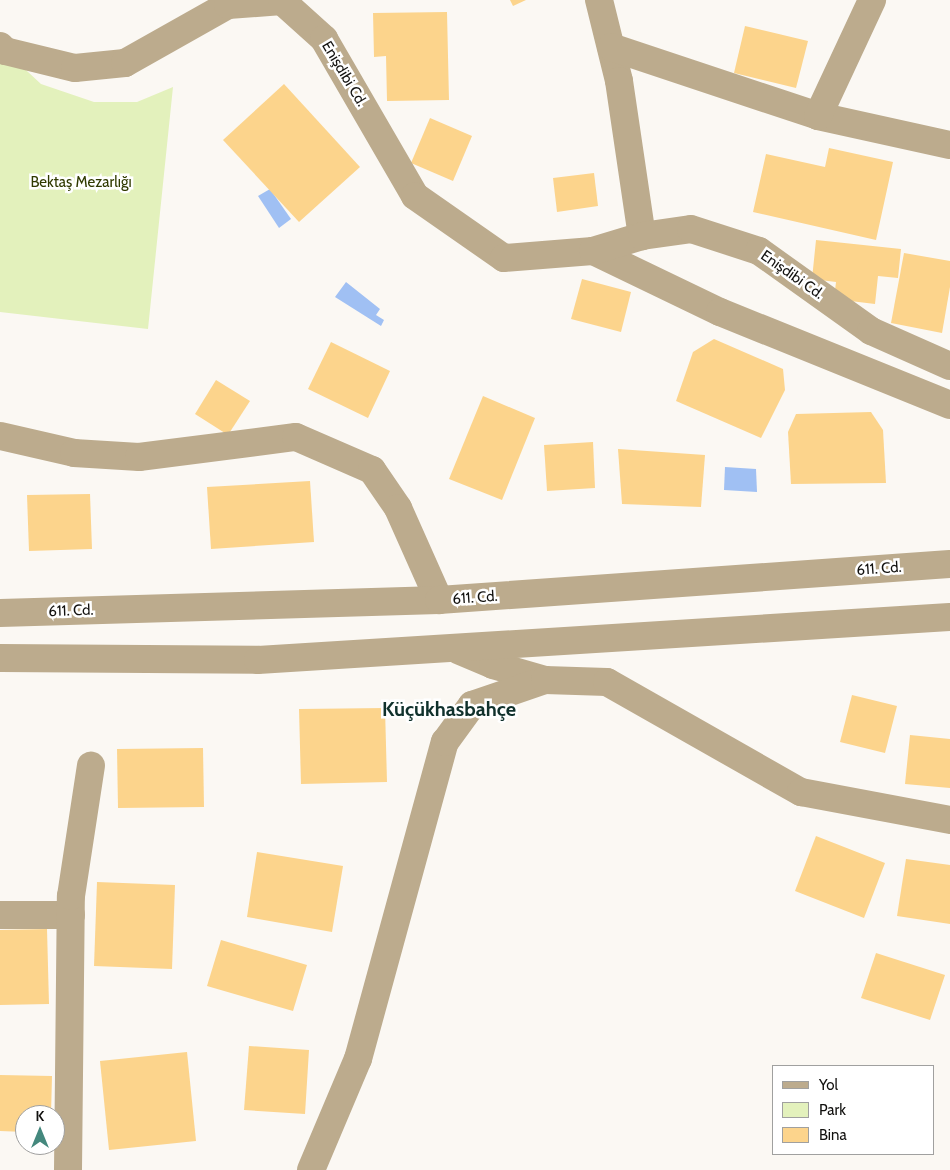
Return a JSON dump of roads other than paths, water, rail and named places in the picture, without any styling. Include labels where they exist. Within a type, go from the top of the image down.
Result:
[{"type":"street","points":[[599,0],[619,81],[642,236]]},
{"type":"street","points":[[818,116],[872,0]]},
{"type":"street","name":"Enişdibi Cd.","points":[[0,46],[5,51],[76,68],[125,63],[228,5],[282,1],[324,38],[416,196],[504,258],[593,251],[642,236],[691,229],[759,251],[871,332],[950,366]]},
{"type":"street","points":[[611,47],[818,116],[950,145]]},
{"type":"street","points":[[593,251],[720,312],[950,405]]},
{"type":"street","points":[[0,436],[74,453],[139,457],[296,437],[372,470],[398,508],[439,600]]},
{"type":"street","name":"611. Cd.","points":[[0,613],[439,600],[950,564]]},
{"type":"street","points":[[0,658],[258,660],[950,617]]},
{"type":"street","points":[[452,648],[493,665],[545,680],[607,682],[800,792],[950,820]]},
{"type":"street","points":[[311,1170],[358,1059],[445,742],[472,705],[545,680]]},
{"type":"street","points":[[68,1170],[71,915],[91,766]]},
{"type":"street","points":[[0,915],[71,915]]},
{"type":"water","points":[[270,189],[291,219],[279,228],[258,196]]},
{"type":"water","points":[[346,282],[380,309],[376,315],[384,320],[381,326],[335,297]]},
{"type":"water","points":[[725,467],[756,469],[757,492],[724,490]]},
{"type":"district","name":"Küçükhasbahçe","points":[[449,709]]},
{"type":"park label","name":"Bektaş Mezarlığı","points":[[81,183]]}]
